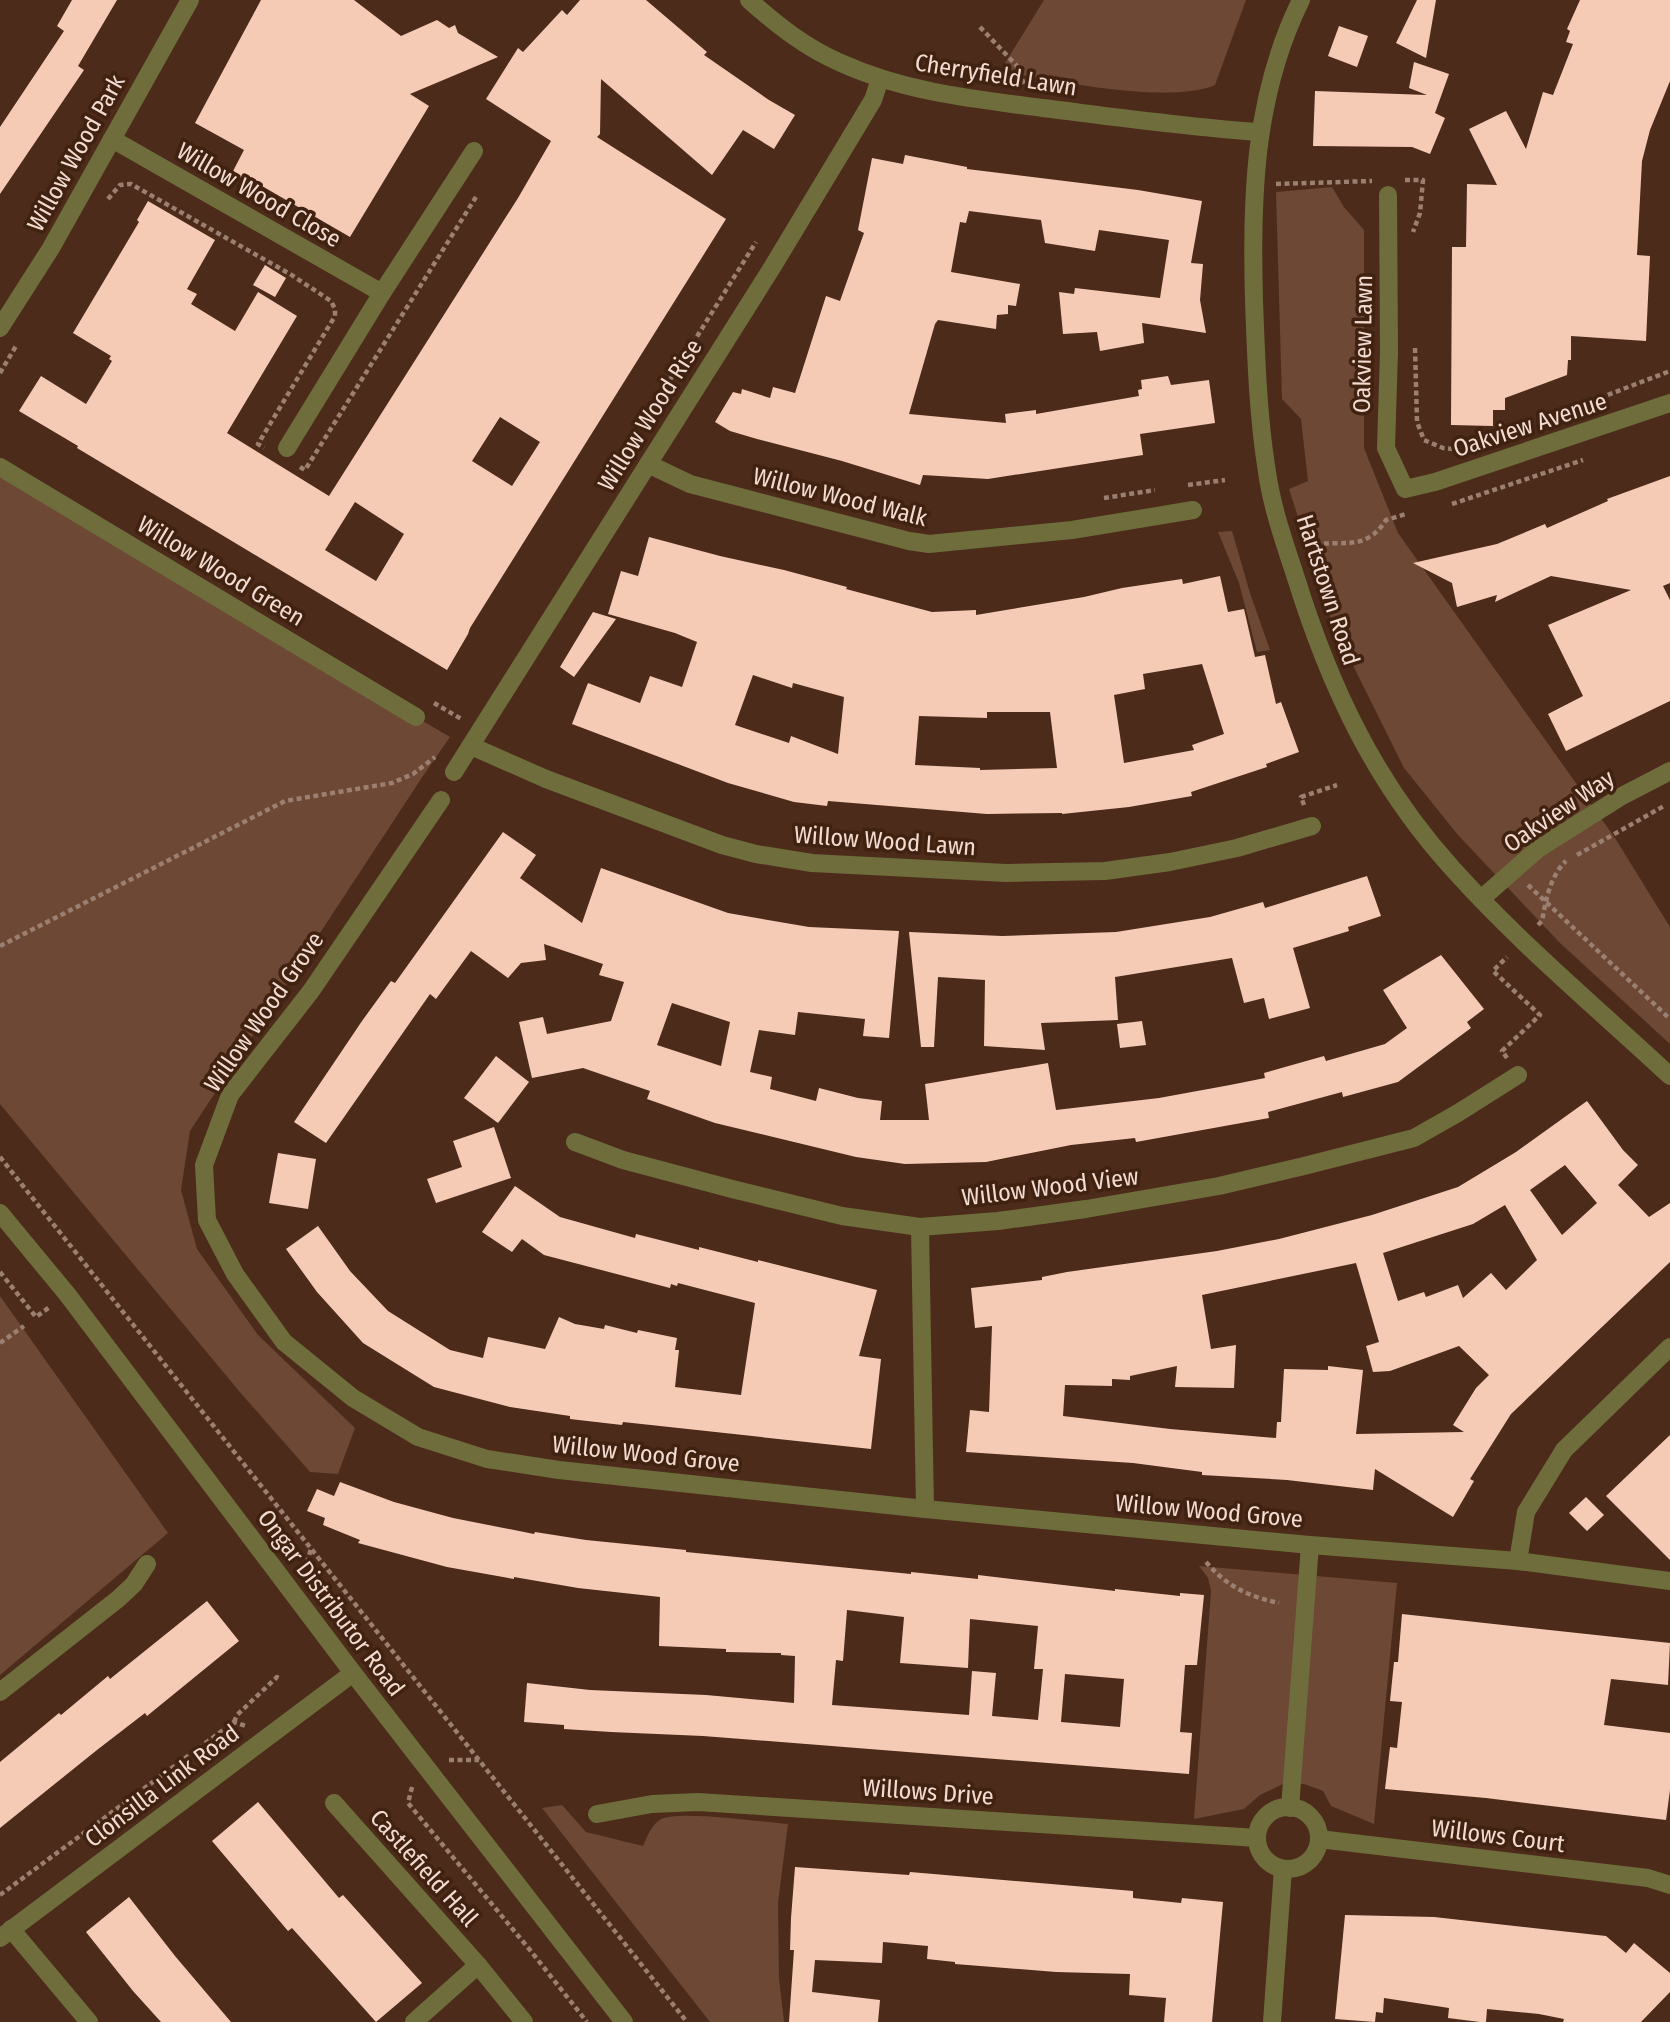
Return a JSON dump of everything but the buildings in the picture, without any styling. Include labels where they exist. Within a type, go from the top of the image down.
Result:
[{"type":"street","name":"Willow Wood Park","points":[[0,328],[51,248],[190,0]]},
{"type":"street","name":"Cherryfield Lawn","points":[[749,0],[787,32],[815,50],[880,79],[944,94],[1154,122],[1259,132]]},
{"type":"street","name":"Hartstown Road","points":[[1301,0],[1280,44],[1259,132],[1254,184],[1254,300],[1267,473],[1287,551],[1310,624],[1337,693],[1378,769],[1424,835],[1480,899],[1670,1076]]},
{"type":"street","name":"Willow Wood Rise","points":[[454,772],[833,167],[873,100],[880,79]]},
{"type":"street","name":"Willow Wood Close","points":[[112,139],[382,293]]},
{"type":"street","points":[[283,454],[382,293],[474,151]]},
{"type":"street","name":"Oakview Lawn","points":[[1388,195],[1389,352],[1386,448],[1405,489]]},
{"type":"street","name":"Oakview Avenue","points":[[1405,489],[1435,482],[1670,403]]},
{"type":"street","name":"Willow Wood Walk","points":[[648,464],[691,484],[929,544],[1072,530],[1193,510]]},
{"type":"street","name":"Willow Wood Green","points":[[0,467],[416,717]]},
{"type":"street","name":"Willow Wood Lawn","points":[[471,746],[556,783],[722,845],[756,854],[812,863],[1006,873],[1105,870],[1170,862],[1237,848],[1312,826]]},
{"type":"street","name":"Oakview Way","points":[[1480,899],[1538,849],[1622,796],[1670,771]]},
{"type":"street","name":"Willow Wood Grove","points":[[441,800],[311,991],[230,1095],[204,1166],[207,1220],[235,1275],[284,1342],[353,1398],[418,1437],[487,1459],[559,1471],[925,1509],[1310,1545],[1518,1561],[1670,1581]]},
{"type":"street","name":"Willow Wood View","points":[[575,1142],[623,1160],[744,1192],[842,1216],[920,1227],[998,1221],[1147,1199],[1332,1159],[1414,1138],[1518,1075]]},
{"type":"street","name":"Ongar Distributor Road","points":[[0,1213],[67,1294],[353,1673],[624,2022]]},
{"type":"street","points":[[920,1227],[925,1509]]},
{"type":"street","points":[[1518,1561],[1526,1511],[1564,1450],[1670,1347]]},
{"type":"street","points":[[1290,1808],[1310,1545]]},
{"type":"street","points":[[0,1692],[118,1599],[134,1584],[147,1564]]},
{"type":"street","name":"Clonsilla Link Road","points":[[6,1934],[353,1673]]},
{"type":"street","name":"Willows Drive","points":[[597,1814],[652,1804],[698,1802],[1257,1838]]},
{"type":"street","name":"Castlefield Hall","points":[[334,1803],[478,1965],[524,2022]]},
{"type":"street","points":[[1280,1808],[1290,1808],[1299,1810],[1314,1821],[1318,1839],[1317,1849],[1311,1858],[1293,1869],[1283,1869],[1261,1855],[1257,1838],[1263,1819],[1280,1808]]},
{"type":"street","name":"Willows Court","points":[[1318,1839],[1648,1878],[1670,1885]]},
{"type":"street","points":[[1272,2022],[1283,1869]]},
{"type":"street","points":[[6,1934],[89,2022]]},
{"type":"street","name":"Castlefield Hall","points":[[414,2022],[478,1965]]},
{"type":"path","points":[[980,27],[1017,66],[1026,90],[1024,105]]},
{"type":"path","points":[[1399,180],[1423,180],[1420,213],[1411,238]]},
{"type":"path","points":[[1254,184],[1374,181]]},
{"type":"path","points":[[106,202],[120,185],[131,184],[290,274],[331,302],[335,316],[258,444],[283,454],[304,470],[476,197]]},
{"type":"path","points":[[639,429],[756,242]]},
{"type":"path","points":[[1415,337],[1417,422],[1424,440],[1443,449],[1458,450]]},
{"type":"path","points":[[0,373],[20,340]]},
{"type":"path","points":[[1573,409],[1670,371]]},
{"type":"path","points":[[453,728],[466,707]]},
{"type":"path","points":[[0,946],[285,801],[392,783],[413,774],[433,759],[440,749]]},
{"type":"path","points":[[1312,826],[1301,797],[1337,785]]},
{"type":"path","points":[[1513,871],[1670,1019]]},
{"type":"path","points":[[0,1157],[687,2022]]},
{"type":"path","points":[[0,1272],[36,1317]]},
{"type":"path","points":[[0,1343],[24,1326]]},
{"type":"path","points":[[1206,1562],[1234,1588],[1279,1603]]},
{"type":"path","points":[[0,1895],[234,1722],[237,1715],[277,1677],[279,1679]]},
{"type":"path","points":[[234,1722],[271,1735]]},
{"type":"path","points":[[412,1807],[587,2022]]},
{"type":"shaded area","points":[[1044,0],[1246,0],[1215,85],[1195,91],[1170,93],[1079,85],[1000,71]]},
{"type":"shaded area","points":[[1332,187],[1344,207],[1364,230],[1364,448],[1398,533],[1615,838],[1670,927],[1670,1044],[1560,943],[1458,835],[1404,768],[1333,625],[1289,489],[1308,481],[1301,419],[1282,399],[1276,192]]},
{"type":"shaded area","points":[[0,472],[450,737],[190,1131],[181,1190],[197,1249],[258,1335],[355,1428],[338,1474],[310,1472],[239,1391],[0,1104]]},
{"type":"shaded area","points":[[1232,531],[1270,650],[1257,652],[1239,583],[1218,532]]},
{"type":"shaded area","points":[[0,1296],[168,1533],[0,1675]]},
{"type":"shaded area","points":[[1199,1566],[1397,1583],[1374,1824],[1331,1806],[1323,1791],[1304,1784],[1283,1784],[1260,1795],[1244,1809],[1194,1819],[1211,1591],[1208,1578]]},
{"type":"shaded area","points":[[562,1805],[586,1832],[643,1846],[655,1824],[661,1819],[671,1817],[703,1816],[788,1824],[778,1903],[779,1978],[784,2022],[710,2022],[542,1808]]}]
